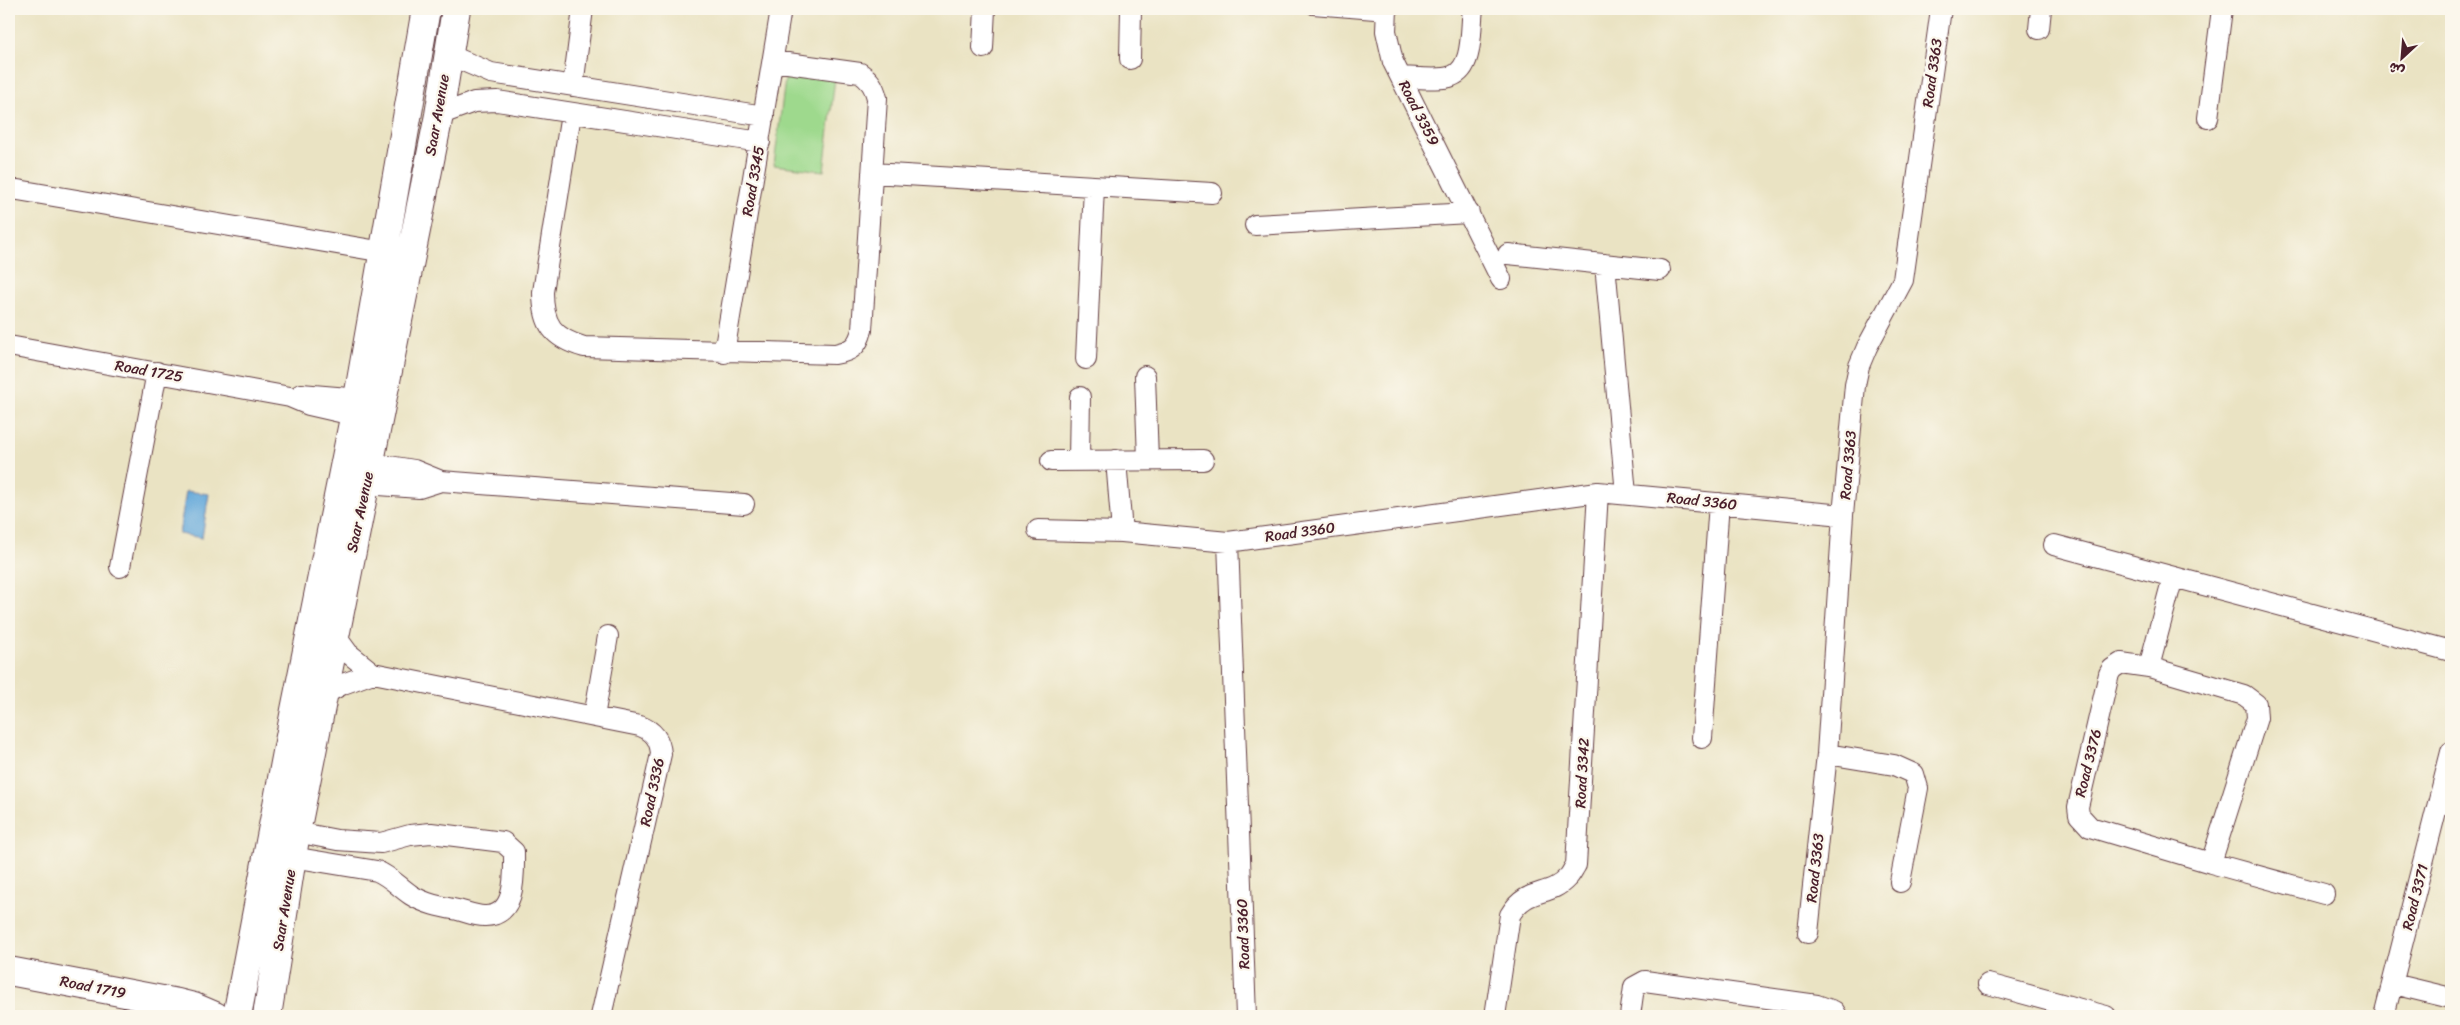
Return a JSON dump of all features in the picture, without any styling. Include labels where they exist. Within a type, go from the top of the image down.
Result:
[{"type":"street","name":"Saar Avenue","points":[[267,1016],[294,844],[334,634],[368,474],[368,409],[384,252],[426,9]]},
{"type":"street","name":"Saar Avenue","points":[[238,1016],[295,710],[439,115],[456,9]]},
{"type":"street","points":[[583,9],[543,292],[543,311],[551,329],[566,342],[584,347],[724,353],[836,354],[848,352],[858,343],[862,330],[877,98],[874,88],[868,79],[860,73],[849,70],[773,62]]},
{"type":"street","name":"Road 3345","points":[[724,353],[781,9]]},
{"type":"street","points":[[983,48],[985,9]]},
{"type":"street","points":[[1130,59],[1131,9]]},
{"type":"street","points":[[1401,77],[1450,77],[1460,72],[1466,62],[1472,9]]},
{"type":"street","name":"Road 3363","points":[[1808,933],[1827,754],[1843,515],[1855,385],[1859,366],[1895,296],[1902,280],[1907,260],[1941,9]]},
{"type":"street","points":[[2039,29],[2042,9]]},
{"type":"street","points":[[2208,118],[2222,9]]},
{"type":"street","name":"Road 3359","points":[[1387,12],[1388,47],[1392,62],[1501,280]]},
{"type":"street","points":[[448,54],[490,73],[764,116]]},
{"type":"street","points":[[569,113],[573,86]]},
{"type":"street","points":[[439,115],[474,102],[489,101],[760,142]]},
{"type":"street","points":[[872,173],[1212,193]]},
{"type":"street","points":[[1086,360],[1094,187]]},
{"type":"street","points":[[18,190],[384,252]]},
{"type":"street","points":[[1255,225],[1469,213]]},
{"type":"street","points":[[1508,254],[1660,270]]},
{"type":"street","points":[[1605,264],[1626,494]]},
{"type":"street","name":"Road 1725","points":[[9,346],[290,397],[309,406],[368,409]]},
{"type":"street","points":[[120,567],[157,372]]},
{"type":"street","points":[[1145,376],[1148,460]]},
{"type":"street","points":[[1079,460],[1080,397]]},
{"type":"street","points":[[1116,460],[1122,532]]},
{"type":"street","points":[[1051,461],[1203,460]]},
{"type":"street","points":[[368,474],[419,488],[441,481],[744,504]]},
{"type":"street","name":"Road 3360","points":[[1246,1016],[1228,542],[1598,492],[1843,515]]},
{"type":"street","name":"Road 3342","points":[[1495,1016],[1510,915],[1516,904],[1526,896],[1553,887],[1567,879],[1576,865],[1598,492]]},
{"type":"street","points":[[1702,738],[1719,503]]},
{"type":"street","points":[[1038,530],[1122,532],[1228,542]]},
{"type":"street","points":[[2054,545],[2451,650]]},
{"type":"street","points":[[2149,667],[2173,577]]},
{"type":"street","name":"Road 3336","points":[[334,634],[348,653],[373,673],[640,726],[649,729],[660,744],[661,754],[601,1016]]},
{"type":"street","points":[[594,716],[608,636]]},
{"type":"street","name":"Road 3376","points":[[2212,863],[2257,718],[2257,708],[2252,700],[2244,695],[2149,667],[2121,663],[2112,669],[2078,807],[2079,815],[2090,827],[2212,863],[2324,894]]},
{"type":"street","points":[[323,694],[373,673]]},
{"type":"street","name":"Road 3371","points":[[2384,1016],[2451,752]]},
{"type":"street","points":[[1827,754],[1894,765],[1914,774],[1918,788],[1900,882]]},
{"type":"street","points":[[431,833],[503,842],[514,852],[514,886],[508,903],[497,913],[484,916],[426,903],[411,895],[390,876],[377,870],[294,844],[337,840],[381,843],[410,835],[431,833]]},
{"type":"street","name":"Road 1719","points":[[9,971],[178,1003],[194,1007],[215,1016]]},
{"type":"street","points":[[1630,1016],[1634,987],[1645,981],[1817,1005],[1826,1007],[1837,1016]]},
{"type":"street","name":"Road 1719","points":[[178,1003],[194,1003],[211,998],[244,983]]},
{"type":"street","points":[[1988,984],[2106,1016]]},
{"type":"street","points":[[2393,984],[2451,998]]},
{"type":"lane","points":[[1312,9],[1387,12]]},
{"type":"green space","points":[[786,72],[835,78],[824,171],[774,165]]},
{"type":"water","points":[[186,491],[209,494],[202,538],[179,534]]}]
